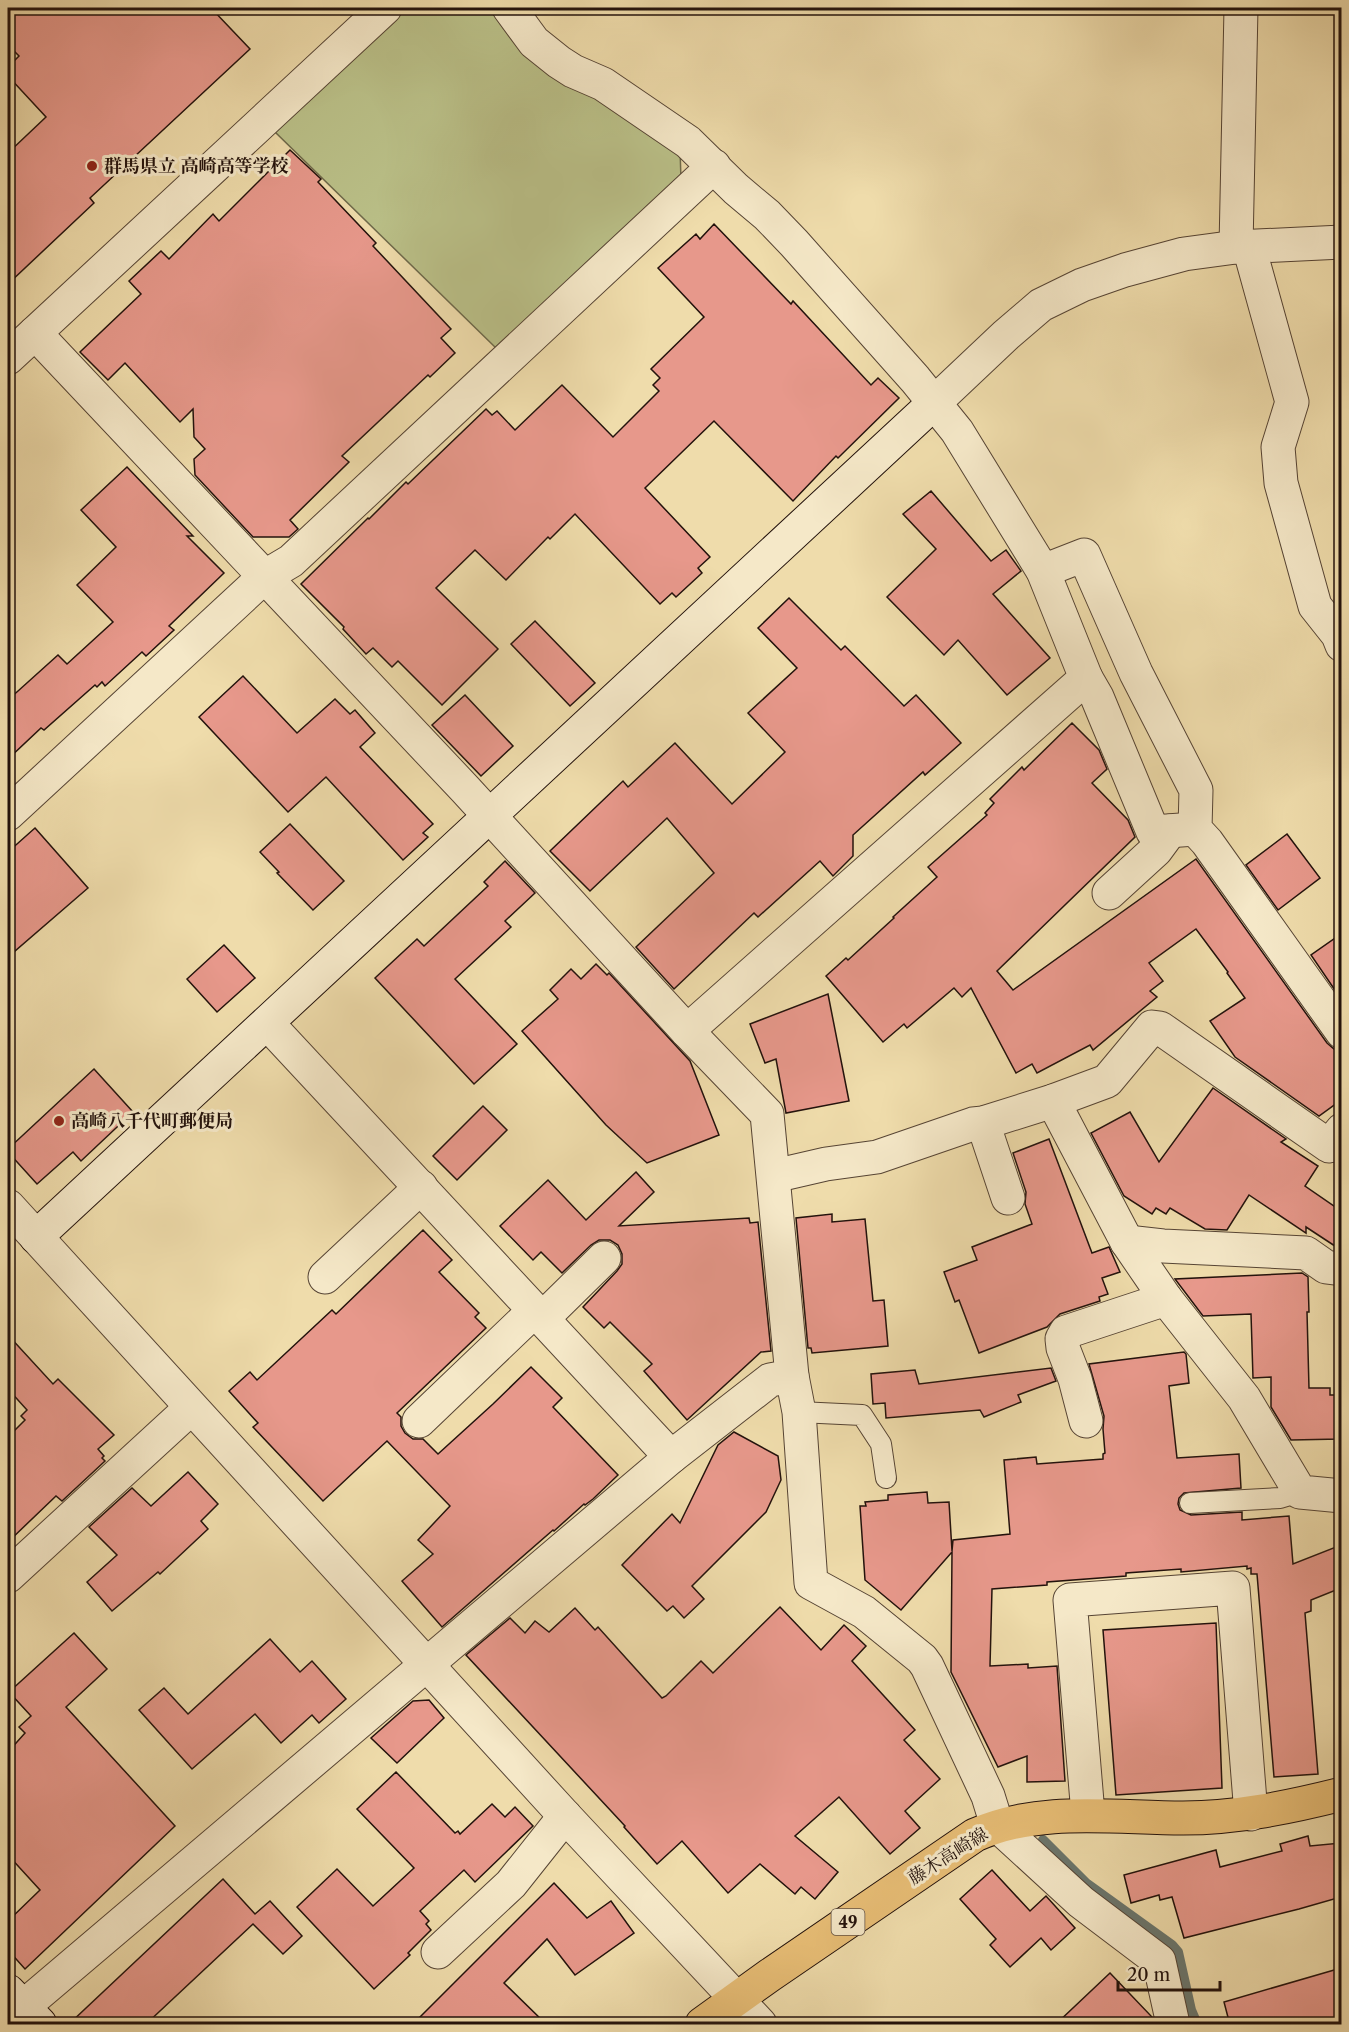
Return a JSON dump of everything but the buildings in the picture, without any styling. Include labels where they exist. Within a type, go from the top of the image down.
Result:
[{"type":"main road","name":"藤木高崎線","points":[[702,2025],[770,1975],[975,1835],[998,1825],[1088,1814],[1186,1818],[1251,1814],[1291,1807],[1341,1794]]},
{"type":"street","points":[[8,358],[385,8]]},
{"type":"street","points":[[509,8],[534,42],[544,51],[573,71],[603,84],[688,142],[794,243],[915,379],[957,431],[1043,571],[1086,678],[1097,697],[1153,832],[1183,830],[1207,842],[1341,1032]]},
{"type":"street","points":[[1241,8],[1242,247],[1292,402],[1278,447],[1281,483],[1315,606],[1340,638]]},
{"type":"street","points":[[8,814],[264,577],[291,561],[714,166]]},
{"type":"street","points":[[36,1236],[268,1024],[1006,335],[1041,305],[1082,285],[1125,270],[1184,254],[1242,247],[1341,242]]},
{"type":"street","points":[[35,333],[767,1114],[792,1376],[799,1412],[811,1583],[864,1612],[915,1653],[927,1666],[988,1796],[998,1825],[1074,1896],[1159,1961],[1173,2025]]},
{"type":"street","points":[[1043,571],[1084,555],[1136,673],[1196,790],[1183,830],[1156,850],[1110,892]]},
{"type":"street","points":[[687,1031],[1086,678]]},
{"type":"street","points":[[268,1024],[671,1458]]},
{"type":"street","points":[[774,1176],[826,1164],[877,1157],[974,1124],[1053,1101],[1107,1081],[1152,1027],[1160,1028],[1329,1146],[1341,1130]]},
{"type":"street","points":[[1053,1101],[1127,1242],[1166,1299],[1244,1398],[1300,1492],[1341,1496]]},
{"type":"street","points":[[983,1123],[1008,1197]]},
{"type":"street","points":[[325,1277],[421,1187]]},
{"type":"street","points":[[8,1206],[565,1816],[760,2025]]},
{"type":"street","points":[[1127,1242],[1162,1246],[1306,1253],[1326,1267],[1341,1269]]},
{"type":"street","points":[[419,1421],[604,1258]]},
{"type":"street","points":[[1086,1422],[1075,1379],[1063,1348],[1062,1339],[1066,1332],[1166,1299]]},
{"type":"street","points":[[29,2014],[427,1664],[671,1458],[770,1380],[792,1376]]},
{"type":"street","points":[[8,1576],[191,1408]]},
{"type":"street","points":[[1088,1814],[1070,1600],[1233,1588],[1251,1814]]},
{"type":"street","points":[[438,1953],[511,1884],[565,1816]]},
{"type":"lane","points":[[799,1412],[862,1415],[881,1444],[886,1478]]},
{"type":"lane","points":[[1190,1503],[1280,1498],[1300,1492]]},
{"type":"green space","points":[[407,8],[494,8],[680,149],[681,180],[497,349],[274,131]]},
{"type":"waterway","points":[[1043,1840],[1086,1883],[1172,1945],[1178,1952],[1191,2010],[1197,2024]]},
{"type":"place","name":"群馬県立 高崎高等学校","points":[[92,166]]},
{"type":"place","name":"高崎八千代町郵便局","points":[[59,1121]]}]
